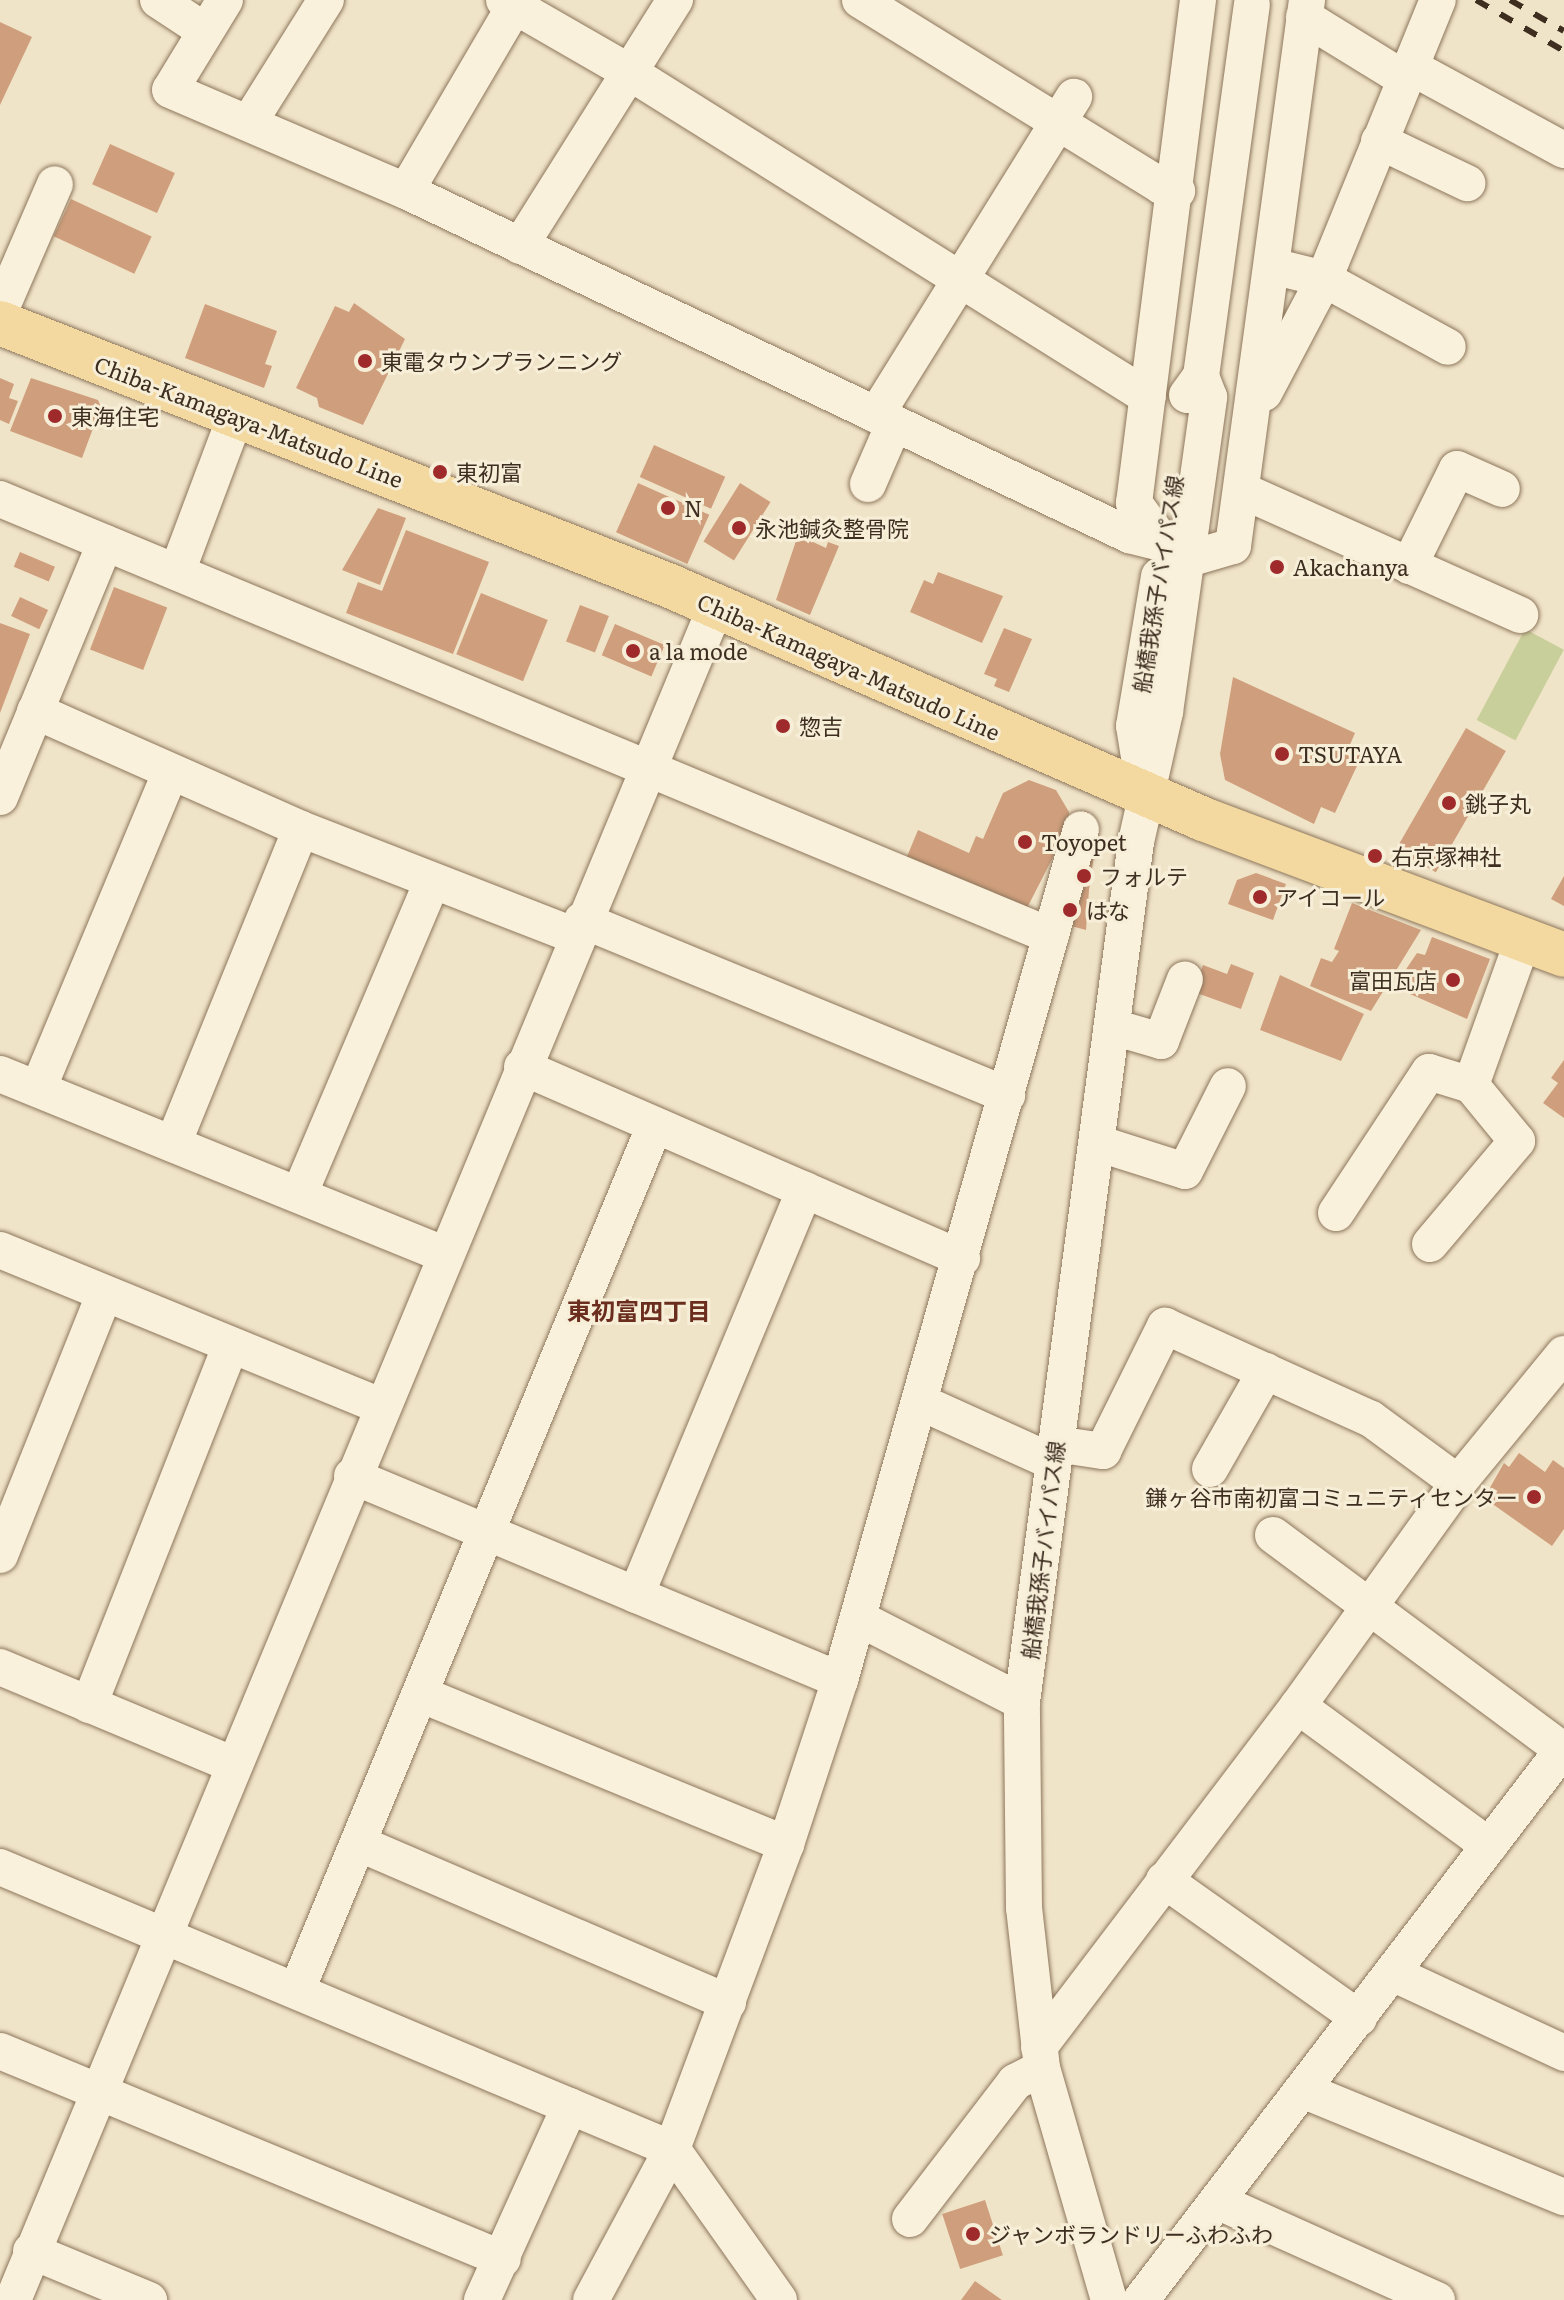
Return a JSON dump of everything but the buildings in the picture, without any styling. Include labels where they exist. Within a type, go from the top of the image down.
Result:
[{"type":"main road","name":"Chiba-Kamagaya-Matsudo Line","points":[[0,323],[716,606],[1145,795],[1564,955]]},
{"type":"street","points":[[158,0],[205,31]]},
{"type":"street","points":[[225,0],[170,90],[250,121],[406,191],[1129,535],[1174,552],[1233,546],[1254,412],[1306,9],[1406,72],[1564,150]]},
{"type":"street","points":[[250,121],[326,0]]},
{"type":"street","points":[[520,246],[675,0]]},
{"type":"street","points":[[1174,552],[1134,503],[1177,191],[1198,0]]},
{"type":"street","points":[[1254,412],[1324,279],[1438,0]]},
{"type":"street","points":[[862,1],[1066,110],[1177,191]]},
{"type":"street","points":[[406,191],[509,3],[629,72],[1148,397]]},
{"type":"street","name":"船橋我孫子バイパス線","points":[[1109,2300],[1040,2057],[1024,1908],[1022,1702],[1145,795],[1165,712],[1174,552],[1188,393],[1201,376],[1252,4]]},
{"type":"street","points":[[868,484],[885,420],[961,279],[1066,110]]},
{"type":"street","points":[[1379,141],[1467,183]]},
{"type":"street","points":[[0,311],[55,184]]},
{"type":"street","points":[[1272,266],[1324,279],[1448,347]]},
{"type":"street","points":[[177,572],[236,415]]},
{"type":"street","points":[[1409,566],[1457,469],[1502,489]]},
{"type":"street","points":[[1241,490],[1520,615]]},
{"type":"street","points":[[0,499],[1051,936]]},
{"type":"street","points":[[0,797],[105,543]]},
{"type":"street","points":[[13,2300],[98,2092],[167,1935],[232,1764],[380,1406],[716,606]]},
{"type":"street","points":[[35,711],[170,773],[432,882],[579,928],[1007,1095]]},
{"type":"street","points":[[38,1089],[170,773]]},
{"type":"street","points":[[173,1144],[301,829]]},
{"type":"street","points":[[591,2300],[672,2149],[786,1844],[840,1680],[1081,829]]},
{"type":"street","points":[[299,1195],[432,882]]},
{"type":"street","points":[[1471,1085],[1523,940]]},
{"type":"street","points":[[1113,1027],[1161,1041],[1185,979]]},
{"type":"street","points":[[522,1067],[962,1258]]},
{"type":"street","points":[[1336,1213],[1429,1072],[1471,1085],[1517,1141],[1430,1244]]},
{"type":"street","points":[[0,1074],[444,1254]]},
{"type":"street","points":[[1097,1143],[1185,1171],[1228,1086]]},
{"type":"street","points":[[297,1990],[655,1125]]},
{"type":"street","points":[[636,1595],[805,1190]]},
{"type":"street","points":[[0,1250],[380,1406]]},
{"type":"street","points":[[0,1555],[104,1295]]},
{"type":"street","points":[[920,1402],[1055,1453],[1103,1451],[1165,1326],[1371,1419],[1458,1483]]},
{"type":"street","points":[[89,1705],[230,1347]]},
{"type":"street","points":[[910,2219],[1015,2082],[1040,2057],[1164,1880],[1298,1706],[1458,1483],[1564,1354]]},
{"type":"street","points":[[1210,1469],[1266,1371]]},
{"type":"street","points":[[352,1476],[840,1680]]},
{"type":"street","points":[[1141,2300],[1305,2091],[1563,1749],[1368,1609],[1273,1535]]},
{"type":"street","points":[[858,1618],[1022,1702]]},
{"type":"street","points":[[0,1667],[232,1764]]},
{"type":"street","points":[[420,1694],[786,1844]]},
{"type":"street","points":[[1298,1706],[1489,1846]]},
{"type":"street","points":[[358,1843],[728,2002]]},
{"type":"street","points":[[0,1867],[672,2149],[779,2300]]},
{"type":"street","points":[[1164,1880],[1359,2018]]},
{"type":"street","points":[[1392,1973],[1564,2053]]},
{"type":"street","points":[[0,2051],[503,2259]]},
{"type":"street","points":[[1305,2091],[1564,2197]]},
{"type":"street","points":[[482,2300],[570,2106]]},
{"type":"street","points":[[1219,2202],[1437,2300]]},
{"type":"street","points":[[31,2251],[149,2300]]},
{"type":"green space","points":[[1525,629],[1564,650],[1515,741],[1477,720]]},
{"type":"railway","points":[[1476,0],[1564,51]]},
{"type":"railway","points":[[1510,0],[1564,31]]},
{"type":"place","name":"東電タウンプランニング","points":[[365,361]]},
{"type":"place","name":"東海住宅","points":[[55,416]]},
{"type":"place","name":"東初富","points":[[440,472]]},
{"type":"place","name":"N","points":[[668,508]]},
{"type":"place","name":"永池鍼灸整骨院","points":[[739,528]]},
{"type":"place","name":"Akachanya","points":[[1277,567]]},
{"type":"place","name":"a la mode","points":[[633,651]]},
{"type":"place","name":"惣吉","points":[[783,726]]},
{"type":"place","name":"TSUTAYA","points":[[1282,754]]},
{"type":"place","name":"銚子丸","points":[[1449,803]]},
{"type":"place","name":"Toyopet","points":[[1025,842]]},
{"type":"place","name":"右京塚神社","points":[[1375,856]]},
{"type":"place","name":"フォルテ","points":[[1084,876]]},
{"type":"place","name":"アイコール","points":[[1260,897]]},
{"type":"place","name":"はな","points":[[1070,910]]},
{"type":"place","name":"富田瓦店","points":[[1453,980]]},
{"type":"place","name":"鎌ヶ谷市南初富コミュニティセンター","points":[[1534,1497]]},
{"type":"place","name":"ジャンボランドリーふわふわ","points":[[973,2234]]},
{"type":"district","name":"東初富四丁目","points":[[639,1310]]}]
